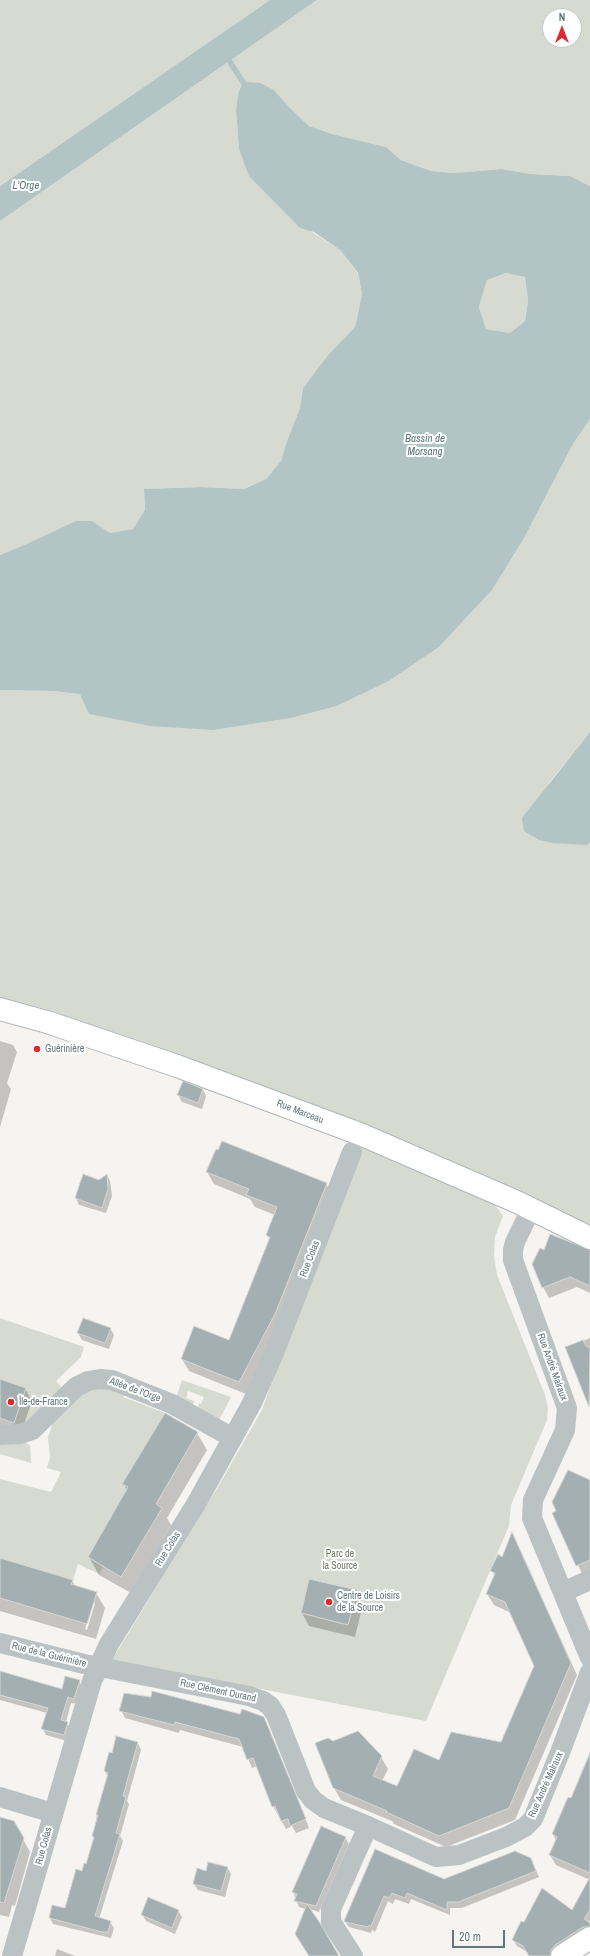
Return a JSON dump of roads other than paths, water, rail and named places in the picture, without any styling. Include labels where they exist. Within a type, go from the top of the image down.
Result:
[{"type":"main road","name":"Rue Marceau","points":[[0,1009],[47,1022],[177,1066],[360,1134],[531,1209],[590,1238]]},
{"type":"main road","points":[[562,1956],[590,1938]]},
{"type":"street","name":"Rue Colas","points":[[12,1956],[92,1681],[109,1644],[196,1504],[252,1403],[274,1352],[352,1152]]},
{"type":"street","name":"Rue André Malraux","points":[[531,1209],[514,1242],[513,1260],[567,1408],[565,1430],[533,1500],[532,1518],[590,1658]]},
{"type":"street","name":"Allée de l'Orge","points":[[0,1435],[20,1434],[32,1430],[76,1387],[100,1379],[112,1380],[172,1404],[233,1438]]},
{"type":"street","points":[[563,1592],[590,1580]]},
{"type":"street","name":"Rue de la Guérinière","points":[[0,1643],[98,1667]]},
{"type":"street","name":"Rue Clément Durand","points":[[98,1667],[250,1696],[263,1701],[270,1706],[276,1715],[306,1791],[313,1800],[324,1808],[368,1826]]},
{"type":"street","name":"Rue André Malraux","points":[[368,1826],[436,1857],[459,1854],[506,1837],[525,1827],[533,1819],[590,1672]]},
{"type":"street","points":[[0,1797],[53,1813]]},
{"type":"street","points":[[353,1956],[332,1922],[331,1909],[368,1826]]},
{"type":"water","name":"L'Orge","points":[[270,0],[317,0],[0,221],[0,186]]},
{"type":"water","name":"Bassin de Morsang","points":[[243,82],[260,83],[274,90],[309,126],[332,134],[386,147],[401,160],[431,171],[455,173],[502,169],[530,174],[570,176],[590,186],[590,419],[573,444],[523,540],[492,590],[439,647],[389,681],[337,706],[291,718],[214,730],[151,726],[89,714],[80,694],[52,691],[0,690],[0,555],[76,521],[92,521],[110,533],[133,529],[145,510],[144,489],[201,487],[244,489],[266,479],[281,461],[300,408],[303,388],[328,355],[355,327],[362,294],[358,273],[340,250],[314,232],[300,228],[249,176],[239,149],[236,110],[238,94]],"holes":[[[506,273],[525,277],[528,301],[525,321],[510,333],[486,329],[479,307],[487,280]]]},
{"type":"water","points":[[590,732],[590,843],[587,845],[553,843],[539,840],[524,831],[522,818]]},
{"type":"waterway","points":[[226,56],[243,82]]},
{"type":"place","name":"Guérinière","points":[[37,1049]]},
{"type":"place","name":"Île-de-France","points":[[11,1402]]},
{"type":"place","name":"Centre de Loisirs de la Source","points":[[329,1602]]},
{"type":"park label","name":"Parc de la Source","points":[[340,1560]]}]
